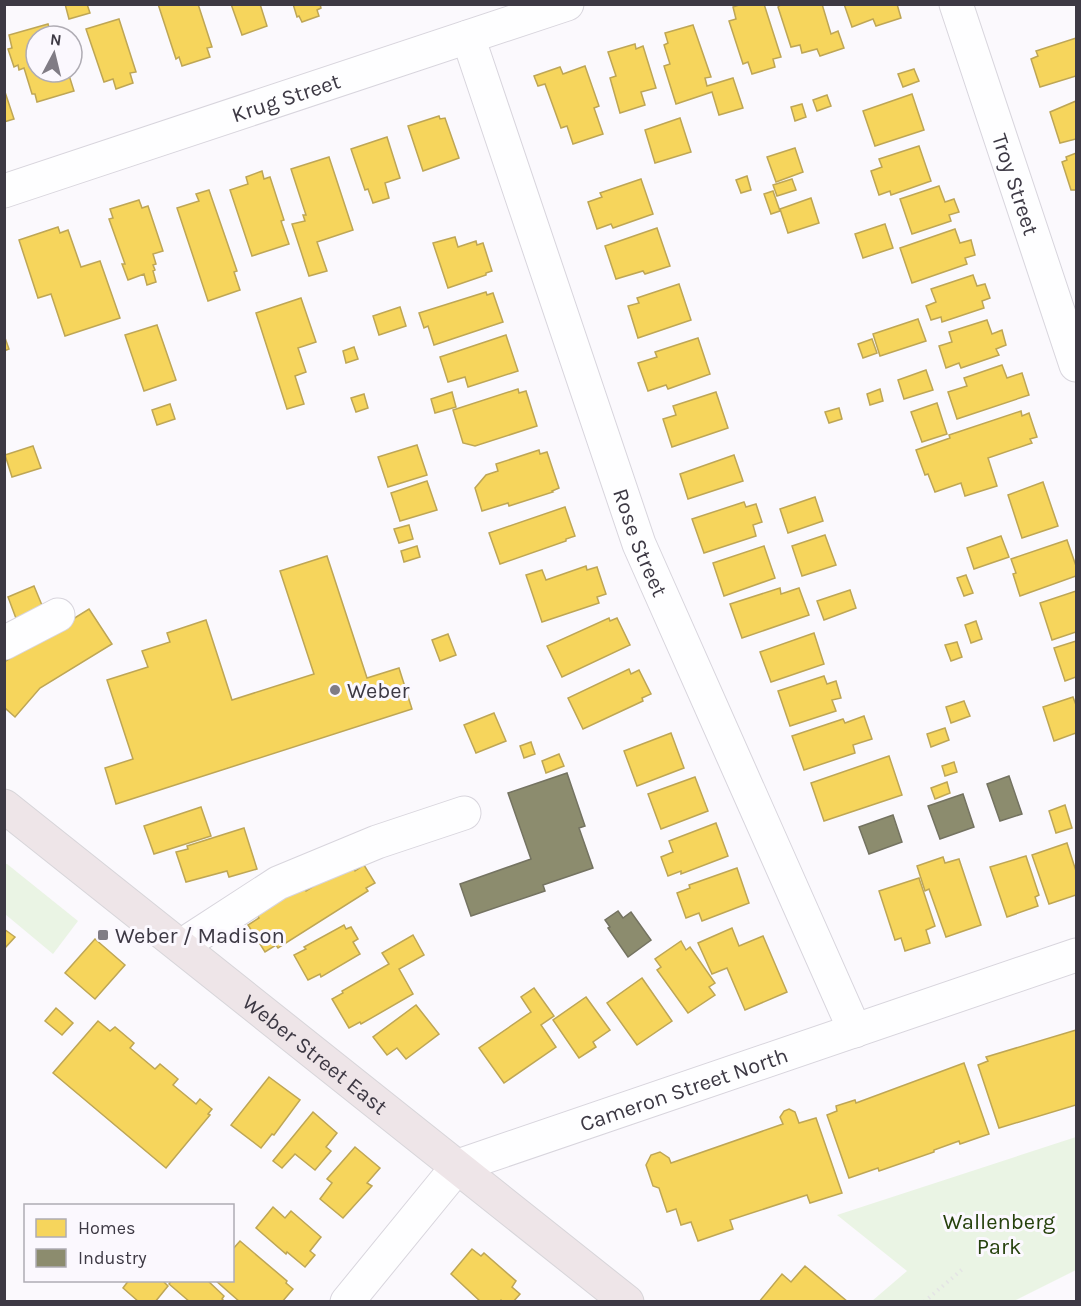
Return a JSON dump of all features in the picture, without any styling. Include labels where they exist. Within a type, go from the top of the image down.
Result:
[{"type":"main road","name":"Weber Street East","points":[[4,806],[627,1302]]},
{"type":"street","name":"Krug Street","points":[[4,191],[567,4]]},
{"type":"street","name":"Troy Street","points":[[956,4],[1077,365]]},
{"type":"street","name":"Rose Street","points":[[468,37],[639,544],[855,1031]]},
{"type":"street","points":[[4,643],[58,615]]},
{"type":"street","points":[[181,946],[278,883],[377,842],[464,813]]},
{"type":"street","name":"Cameron Street North","points":[[458,1166],[1077,955]]},
{"type":"street","points":[[347,1302],[458,1166]]},
{"type":"path","points":[[924,1302],[965,1267]]},
{"type":"green space","points":[[4,864],[7,864],[78,921],[53,954],[5,914]]},
{"type":"green space","name":"Wallenberg Park","points":[[1076,1137],[1076,1270],[1014,1301],[872,1301],[907,1271],[837,1215]]},
{"type":"building: Homes","points":[[65,4],[87,4],[90,13],[69,19]]},
{"type":"building: Homes","points":[[158,4],[198,4],[212,47],[207,48],[210,57],[182,66],[179,57],[176,59]]},
{"type":"building: Homes","points":[[231,4],[260,4],[267,26],[242,35]]},
{"type":"building: Homes","points":[[293,4],[320,4],[321,8],[317,10],[319,16],[302,22],[299,16],[297,17]]},
{"type":"building: Homes","points":[[742,4],[764,4],[781,57],[773,59],[775,67],[752,74],[748,62],[743,64],[729,21],[736,19],[733,7]]},
{"type":"building: Homes","points":[[782,4],[822,4],[831,34],[838,31],[844,48],[820,56],[817,49],[802,53],[800,45],[791,47],[778,7]]},
{"type":"building: Homes","points":[[844,4],[897,4],[901,18],[876,26],[873,19],[852,27]]},
{"type":"building: Homes","points":[[119,19],[136,72],[130,73],[133,83],[116,89],[113,79],[104,82],[86,29]]},
{"type":"building: Homes","points":[[693,25],[711,77],[705,78],[707,86],[733,78],[743,108],[719,115],[712,92],[676,104],[664,66],[670,64],[664,45],[668,43],[665,33]]},
{"type":"building: Homes","points":[[24,31],[24,68],[19,70],[18,65],[14,67],[8,49],[12,48],[9,35]]},
{"type":"building: Homes","points":[[1076,38],[1076,76],[1040,87],[1031,59],[1038,56],[1036,51]]},
{"type":"building: Homes","points":[[635,44],[636,49],[643,46],[656,88],[641,92],[645,105],[620,113],[610,78],[616,76],[608,52]]},
{"type":"building: Homes","points":[[585,66],[599,106],[594,108],[603,134],[573,144],[567,126],[561,128],[545,84],[538,86],[534,76],[560,67],[563,74]]},
{"type":"building: Homes","points":[[914,69],[919,81],[903,87],[898,74]]},
{"type":"building: Homes","points":[[29,84],[72,84],[74,91],[37,102],[35,94],[32,94]]},
{"type":"building: Homes","points":[[4,89],[14,119],[4,122]]},
{"type":"building: Homes","points":[[912,94],[924,130],[875,146],[863,111]]},
{"type":"building: Homes","points":[[827,95],[831,106],[817,111],[813,100]]},
{"type":"building: Homes","points":[[1076,101],[1076,139],[1060,143],[1050,112]]},
{"type":"building: Homes","points":[[802,104],[806,117],[795,121],[791,107]]},
{"type":"building: Homes","points":[[439,116],[440,119],[445,118],[459,158],[423,171],[408,126]]},
{"type":"building: Homes","points":[[680,118],[691,152],[655,163],[645,130]]},
{"type":"building: Homes","points":[[387,137],[400,178],[385,183],[389,198],[373,203],[368,189],[365,190],[351,149]]},
{"type":"building: Homes","points":[[919,146],[931,181],[891,195],[890,191],[879,195],[871,171],[882,167],[879,159]]},
{"type":"building: Homes","points":[[795,148],[803,172],[776,182],[767,157]]},
{"type":"building: Homes","points":[[1076,153],[1076,190],[1071,190],[1062,162],[1067,160],[1066,157]]},
{"type":"building: Homes","points":[[329,157],[353,230],[317,242],[327,271],[309,276],[292,224],[305,221],[303,215],[306,215],[291,169]]},
{"type":"building: Homes","points":[[262,171],[264,179],[270,177],[289,244],[252,256],[230,190],[248,184],[246,177]]},
{"type":"building: Homes","points":[[747,176],[751,190],[741,193],[736,180]]},
{"type":"building: Homes","points":[[641,179],[653,214],[613,228],[611,224],[597,229],[588,202],[602,197],[600,193]]},
{"type":"building: Homes","points":[[792,179],[796,190],[777,196],[773,185]]},
{"type":"building: Homes","points":[[939,186],[945,202],[954,199],[959,212],[949,215],[951,221],[912,234],[900,199]]},
{"type":"building: Homes","points":[[209,190],[237,271],[234,272],[240,290],[208,301],[177,208],[199,201],[196,194]]},
{"type":"building: Homes","points":[[773,191],[780,211],[771,214],[764,194]]},
{"type":"building: Homes","points":[[811,198],[819,223],[788,233],[780,209]]},
{"type":"building: Homes","points":[[139,200],[142,208],[148,206],[163,251],[153,254],[156,264],[153,265],[155,270],[153,271],[156,282],[147,285],[144,274],[128,280],[122,264],[125,264],[109,219],[113,218],[110,209]]},
{"type":"building: Homes","points":[[885,224],[893,248],[863,258],[855,234]]},
{"type":"building: Homes","points":[[58,227],[60,233],[68,230],[81,267],[100,261],[120,318],[65,336],[51,294],[38,298],[19,240]]},
{"type":"building: Homes","points":[[657,228],[670,266],[645,274],[643,271],[616,279],[605,246]]},
{"type":"building: Homes","points":[[955,229],[960,243],[971,240],[975,255],[965,258],[967,264],[912,283],[900,248]]},
{"type":"building: Homes","points":[[455,237],[458,247],[476,241],[477,245],[483,243],[492,271],[448,288],[433,243]]},
{"type":"building: Homes","points":[[973,275],[977,286],[985,284],[990,298],[982,301],[984,308],[942,322],[941,317],[931,320],[926,306],[936,302],[931,289]]},
{"type":"building: Homes","points":[[679,284],[691,320],[638,338],[628,306],[639,303],[637,298]]},
{"type":"building: Homes","points":[[486,292],[487,295],[493,293],[503,322],[434,345],[428,326],[424,328],[419,313]]},
{"type":"building: Homes","points":[[301,298],[316,342],[298,348],[306,372],[295,376],[304,404],[287,409],[256,313]]},
{"type":"building: Homes","points":[[400,307],[406,326],[379,335],[373,316]]},
{"type":"building: Homes","points":[[918,319],[926,341],[880,356],[873,334]]},
{"type":"building: Homes","points":[[987,320],[992,334],[1002,330],[1006,345],[996,349],[999,355],[961,368],[959,363],[946,368],[939,346],[952,342],[949,332]]},
{"type":"building: Homes","points":[[157,325],[176,380],[144,391],[125,335]]},
{"type":"building: Homes","points":[[4,335],[9,349],[4,351]]},
{"type":"building: Homes","points":[[506,335],[518,371],[468,387],[465,377],[448,382],[440,357]]},
{"type":"building: Homes","points":[[698,338],[710,374],[668,389],[666,385],[648,391],[638,363],[657,357],[655,352]]},
{"type":"building: Homes","points":[[872,339],[877,353],[863,358],[858,344]]},
{"type":"building: Homes","points":[[354,347],[358,359],[346,363],[343,351]]},
{"type":"building: Homes","points":[[1002,365],[1007,378],[1022,373],[1029,395],[957,419],[948,392],[967,386],[964,378]]},
{"type":"building: Homes","points":[[926,370],[933,390],[904,399],[898,380]]},
{"type":"building: Homes","points":[[518,389],[519,393],[526,391],[537,426],[475,446],[463,443],[453,410]]},
{"type":"building: Homes","points":[[880,389],[883,401],[870,405],[867,394]]},
{"type":"building: Homes","points":[[452,392],[456,407],[435,413],[431,399]]},
{"type":"building: Homes","points":[[716,392],[728,428],[672,447],[663,419],[676,415],[673,406]]},
{"type":"building: Homes","points":[[364,394],[368,408],[356,412],[351,398]]},
{"type":"building: Homes","points":[[937,403],[947,434],[922,442],[911,412]]},
{"type":"building: Homes","points":[[170,404],[175,419],[157,425],[152,410]]},
{"type":"building: Homes","points":[[839,408],[842,419],[829,423],[825,412]]},
{"type":"building: Homes","points":[[1021,411],[1022,416],[1029,413],[1037,437],[1030,439],[1032,443],[988,458],[997,486],[965,496],[961,483],[935,492],[928,474],[925,475],[916,450],[950,438],[949,435]]},
{"type":"building: Homes","points":[[417,445],[427,475],[388,487],[378,457]]},
{"type":"building: Homes","points":[[33,446],[41,468],[12,477],[5,455]]},
{"type":"building: Homes","points":[[539,450],[540,454],[547,452],[559,488],[509,506],[508,503],[482,511],[475,488],[486,475],[498,471],[496,464]]},
{"type":"building: Homes","points":[[734,455],[743,481],[688,499],[680,474]]},
{"type":"building: Homes","points":[[427,481],[437,510],[400,521],[391,493]]},
{"type":"building: Homes","points":[[1043,482],[1058,526],[1022,538],[1008,495]]},
{"type":"building: Homes","points":[[815,497],[823,521],[788,533],[780,509]]},
{"type":"building: Homes","points":[[744,502],[746,507],[756,504],[762,522],[753,525],[756,536],[704,553],[692,519]]},
{"type":"building: Homes","points":[[565,507],[575,536],[500,564],[489,533]]},
{"type":"building: Homes","points":[[409,525],[413,539],[399,543],[394,529]]},
{"type":"building: Homes","points":[[825,535],[836,565],[802,576],[792,546]]},
{"type":"building: Homes","points":[[1001,536],[1009,557],[974,569],[967,548]]},
{"type":"building: Homes","points":[[1067,540],[1076,566],[1076,576],[1020,596],[1011,559]]},
{"type":"building: Homes","points":[[417,546],[420,557],[404,562],[401,551]]},
{"type":"building: Homes","points":[[764,546],[775,578],[724,596],[713,563]]},
{"type":"building: Homes","name":"Weber","points":[[327,556],[367,678],[399,668],[412,709],[116,804],[105,768],[133,759],[107,680],[148,667],[142,651],[170,642],[167,633],[206,620],[232,700],[314,674],[280,571]]},
{"type":"building: Homes","points":[[586,566],[587,570],[597,567],[606,594],[597,597],[599,603],[542,622],[526,575],[542,570],[546,580]]},
{"type":"building: Homes","points":[[966,575],[973,593],[964,596],[957,578]]},
{"type":"building: Homes","points":[[34,586],[44,610],[17,621],[8,597]]},
{"type":"building: Homes","points":[[780,588],[781,594],[799,588],[809,615],[742,638],[730,604]]},
{"type":"building: Homes","points":[[850,590],[856,608],[824,620],[817,601]]},
{"type":"building: Homes","points":[[1076,591],[1076,632],[1052,640],[1040,603]]},
{"type":"building: Homes","points":[[89,609],[112,644],[40,688],[15,717],[6,709],[4,712],[4,662]]},
{"type":"building: Homes","points":[[609,618],[610,621],[617,618],[630,645],[562,677],[547,646]]},
{"type":"building: Homes","points":[[976,621],[982,639],[971,643],[965,625]]},
{"type":"building: Homes","points":[[814,633],[824,664],[771,682],[760,652]]},
{"type":"building: Homes","points":[[448,634],[456,655],[440,661],[432,640]]},
{"type":"building: Homes","points":[[1076,641],[1076,677],[1065,681],[1054,648]]},
{"type":"building: Homes","points":[[957,642],[962,657],[951,661],[945,645]]},
{"type":"building: Homes","points":[[629,669],[631,674],[639,670],[651,694],[642,698],[643,701],[583,729],[568,698]]},
{"type":"building: Homes","points":[[824,676],[827,684],[836,681],[841,698],[832,700],[836,711],[790,726],[778,691]]},
{"type":"building: Homes","points":[[1073,697],[1076,705],[1076,733],[1054,741],[1043,707]]},
{"type":"building: Homes","points":[[964,701],[970,716],[951,723],[946,707]]},
{"type":"building: Homes","points":[[494,713],[506,741],[476,753],[464,725]]},
{"type":"building: Homes","points":[[864,716],[872,739],[853,745],[855,753],[804,770],[792,736],[843,719],[845,723]]},
{"type":"building: Homes","points":[[945,728],[949,740],[931,747],[927,734]]},
{"type":"building: Homes","points":[[671,733],[684,768],[637,786],[624,751]]},
{"type":"building: Homes","points":[[531,742],[535,754],[524,758],[520,746]]},
{"type":"building: Homes","points":[[559,754],[564,766],[546,773],[542,761]]},
{"type":"building: Homes","points":[[889,756],[902,795],[824,821],[811,783]]},
{"type":"building: Homes","points":[[954,762],[957,772],[945,776],[942,766]]},
{"type":"building: Homes","points":[[695,777],[708,811],[661,829],[648,794]]},
{"type":"building: Homes","points":[[947,782],[950,793],[935,799],[931,788]]},
{"type":"building: Homes","points":[[1065,805],[1072,828],[1056,833],[1049,811]]},
{"type":"building: Homes","points":[[201,807],[211,836],[154,854],[144,826]]},
{"type":"building: Homes","points":[[716,823],[728,856],[681,874],[681,871],[668,876],[661,857],[673,852],[669,841]]},
{"type":"building: Homes","points":[[244,828],[257,869],[229,877],[227,871],[186,882],[176,852],[188,849],[187,846]]},
{"type":"building: Homes","points":[[1067,843],[1076,871],[1076,895],[1049,904],[1032,855]]},
{"type":"building: Homes","points":[[1026,856],[1039,895],[1035,897],[1038,906],[1007,917],[990,867]]},
{"type":"building: Homes","points":[[943,857],[945,863],[959,859],[981,925],[946,937],[929,889],[925,891],[917,866]]},
{"type":"building: Homes","points":[[350,863],[355,871],[364,865],[375,883],[366,888],[368,891],[278,948],[276,945],[265,952],[248,925],[259,918],[257,915],[302,887],[306,891]]},
{"type":"building: Homes","points":[[737,868],[749,903],[702,921],[699,913],[686,918],[677,893],[690,888],[689,885]]},
{"type":"building: Homes","points":[[919,878],[935,926],[926,930],[930,943],[905,951],[901,938],[895,940],[879,891]]},
{"type":"building: Homes","points":[[344,925],[346,929],[351,927],[358,939],[353,942],[360,954],[321,977],[320,974],[308,980],[294,955]]},
{"type":"building: Homes","points":[[732,928],[739,946],[763,936],[787,992],[745,1010],[727,968],[712,974],[698,943]]},
{"type":"building: Homes","points":[[4,929],[15,937],[4,949]]},
{"type":"building: Homes","points":[[413,935],[424,955],[399,969],[413,994],[361,1024],[360,1022],[349,1028],[332,999],[389,964],[382,953]]},
{"type":"building: Homes","points":[[95,939],[125,965],[95,999],[65,973]]},
{"type":"building: Homes","points":[[681,941],[686,950],[690,947],[715,983],[709,987],[715,995],[688,1013],[657,970],[661,967],[655,959]]},
{"type":"building: Homes","points":[[642,978],[672,1021],[637,1045],[607,1003]]},
{"type":"building: Homes","points":[[534,988],[554,1016],[541,1025],[556,1047],[504,1083],[479,1048],[531,1012],[521,997]]},
{"type":"building: Homes","points":[[586,997],[610,1030],[593,1042],[596,1047],[579,1058],[553,1020]]},
{"type":"building: Homes","points":[[416,1005],[439,1034],[406,1059],[397,1048],[387,1055],[373,1037]]},
{"type":"building: Homes","points":[[56,1008],[73,1023],[62,1035],[45,1021]]},
{"type":"building: Homes","points":[[98,1021],[110,1031],[115,1027],[134,1043],[130,1048],[155,1069],[160,1064],[178,1079],[173,1085],[196,1104],[200,1099],[212,1109],[208,1114],[210,1115],[166,1168],[53,1073]]},
{"type":"building: Homes","points":[[1076,1030],[1076,1105],[999,1128],[978,1065],[988,1061],[986,1057]]},
{"type":"building: Homes","points":[[964,1063],[989,1134],[960,1144],[959,1141],[879,1171],[878,1168],[849,1178],[827,1115],[837,1111],[836,1106],[855,1100],[856,1103]]},
{"type":"building: Homes","points":[[269,1077],[300,1100],[274,1135],[272,1134],[261,1148],[231,1125]]},
{"type":"building: Homes","points":[[789,1109],[795,1112],[799,1123],[816,1118],[842,1193],[810,1203],[807,1195],[730,1220],[733,1229],[698,1241],[691,1222],[681,1225],[676,1209],[667,1212],[659,1188],[653,1186],[646,1165],[651,1155],[660,1152],[669,1158],[671,1163],[783,1124],[780,1117],[784,1111]]},
{"type":"building: Homes","points":[[313,1112],[337,1133],[326,1147],[331,1151],[315,1170],[295,1154],[282,1168],[273,1161]]},
{"type":"building: Homes","points":[[355,1147],[380,1168],[367,1183],[372,1186],[343,1218],[320,1199],[332,1183],[327,1179]]},
{"type":"building: Homes","points":[[273,1207],[285,1218],[291,1211],[321,1237],[310,1251],[315,1255],[305,1267],[256,1228]]},
{"type":"building: Homes","points":[[240,1241],[287,1281],[286,1283],[293,1289],[282,1302],[240,1302],[217,1282],[234,1282],[234,1248]]},
{"type":"building: Homes","points":[[472,1249],[481,1256],[484,1253],[516,1281],[512,1287],[520,1294],[513,1302],[501,1300],[481,1302],[451,1274]]},
{"type":"building: Homes","points":[[805,1266],[848,1302],[759,1302],[782,1274],[791,1282]]},
{"type":"building: Homes","points":[[128,1282],[164,1282],[168,1286],[155,1302],[139,1302],[123,1288]]},
{"type":"building: Homes","points":[[170,1282],[209,1282],[224,1296],[222,1299],[225,1302],[190,1302],[169,1284]]},
{"type":"building: Industry","points":[[567,773],[585,826],[579,828],[593,868],[543,885],[545,891],[471,916],[460,884],[531,859],[508,793]]},
{"type":"building: Industry","points":[[1009,776],[1022,814],[1000,821],[987,784]]},
{"type":"building: Industry","points":[[963,794],[974,827],[940,839],[928,806]]},
{"type":"building: Industry","points":[[893,815],[902,842],[869,854],[859,827]]},
{"type":"building: Industry","points":[[618,911],[623,918],[631,912],[651,940],[628,957],[605,920]]},
{"type":"place","name":"Weber","points":[[335,690]]},
{"type":"place","name":"Weber / Madison","points":[[103,935]]}]
